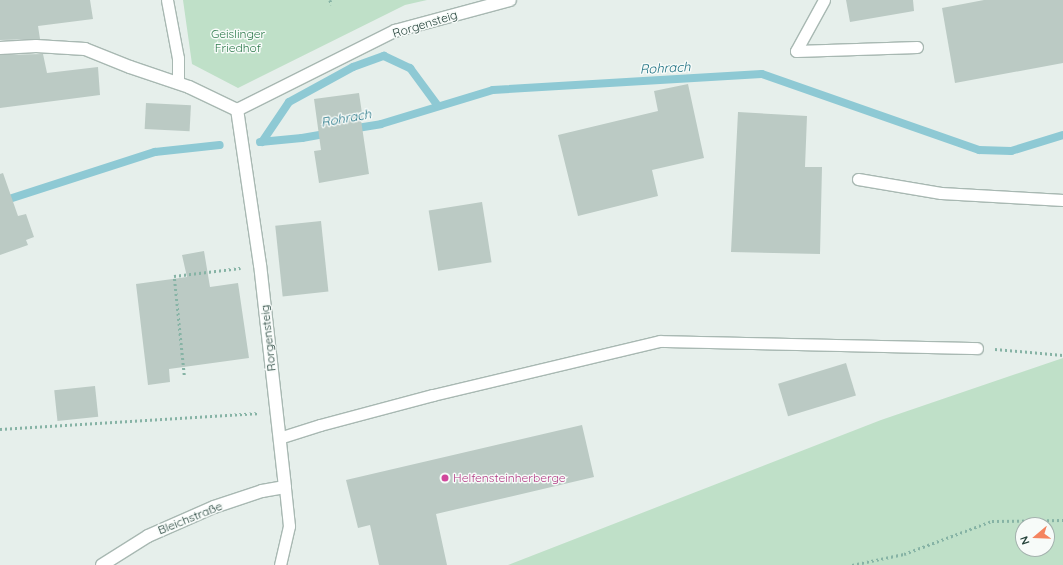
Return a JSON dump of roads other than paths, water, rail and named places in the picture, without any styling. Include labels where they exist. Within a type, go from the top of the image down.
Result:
[{"type":"street","name":"Rorgensteig","points":[[285,487],[260,265],[237,110],[395,31],[510,0]]},
{"type":"street","points":[[0,48],[36,46],[85,49],[130,67],[178,83],[237,110]]},
{"type":"street","name":"Bleichstraße","points":[[102,565],[148,536],[214,507],[262,491],[285,487]]},
{"type":"lane","points":[[167,0],[178,58],[178,83]]},
{"type":"lane","points":[[824,0],[796,51],[917,47]]},
{"type":"lane","points":[[858,179],[942,193],[1063,200]]},
{"type":"lane","points":[[279,438],[320,425],[433,395],[660,341],[977,348]]},
{"type":"lane","name":"Rorgensteig","points":[[280,565],[289,526],[285,487]]},
{"type":"waterway","points":[[262,142],[289,102],[353,67],[384,56],[410,68],[438,106]]},
{"type":"waterway","name":"Rohrach","points":[[351,129],[381,124],[493,90],[762,74],[979,150],[1011,151],[1063,135]]},
{"type":"waterway","name":"Rohrach","points":[[260,142],[302,138],[330,133]]},
{"type":"waterway","name":"Rohrach","points":[[0,202],[155,152],[220,145]]},
{"type":"place","name":"Helfensteinherberge","points":[[445,478]]},
{"type":"park label","name":"Geislinger Friedhof","points":[[238,41]]}]
